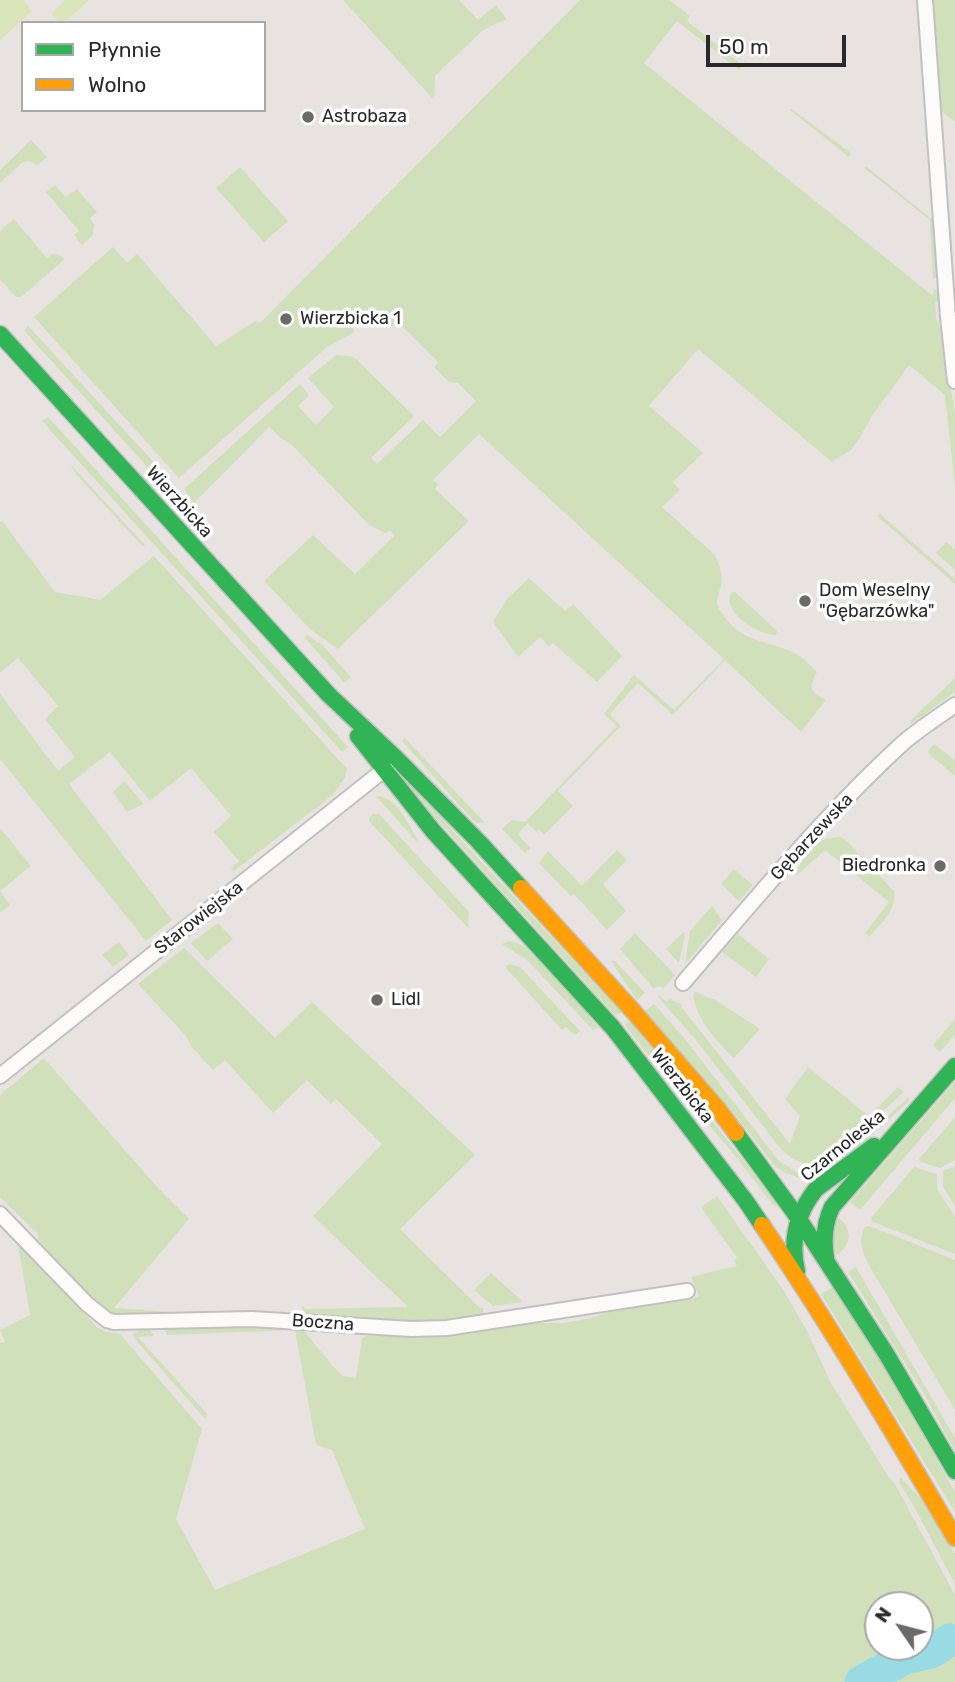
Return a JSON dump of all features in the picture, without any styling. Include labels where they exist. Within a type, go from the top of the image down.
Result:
[{"type":"street","points":[[925,0],[955,381]]},
{"type":"street","name":"Wierzbicka","points":[[0,334],[329,695],[479,842],[717,1108],[799,1219],[887,1355],[955,1471]]},
{"type":"street","name":"Wierzbicka","points":[[329,695],[433,831],[613,1028],[744,1200],[800,1281],[955,1538]]},
{"type":"street","name":"Gębarzewska","points":[[683,983],[834,812],[903,743],[955,705]]},
{"type":"street","name":"Starowiejska","points":[[0,1076],[397,760]]},
{"type":"street","name":"Czarnoleska","points":[[832,1207],[955,1066]]},
{"type":"street","name":"Czarnoleska","points":[[800,1281],[794,1241],[799,1219],[809,1197],[918,1108]]},
{"type":"street","points":[[773,1182],[786,1190],[798,1192],[816,1189]]},
{"type":"street","points":[[744,1200],[768,1214],[799,1219],[814,1218],[832,1207]]},
{"type":"street","points":[[828,1265],[823,1232],[825,1220],[832,1207]]},
{"type":"street","name":"Boczna","points":[[0,1214],[87,1304],[107,1320],[114,1322],[252,1319],[411,1329],[447,1328],[687,1291]]},
{"type":"green space","points":[[0,0],[23,0],[32,11],[0,40]]},
{"type":"green space","points":[[65,0],[89,0],[66,21],[58,21],[51,13]]},
{"type":"green space","points":[[343,0],[459,0],[478,20],[496,5],[507,19],[483,30],[435,76],[434,100]]},
{"type":"green space","points":[[580,0],[670,0],[690,16],[687,21],[742,65],[739,70],[677,21],[644,63],[933,296],[934,289],[939,291],[938,300],[935,302],[936,318],[941,330],[955,413],[955,487],[945,395],[909,365],[851,450],[832,462],[698,349],[649,406],[703,453],[673,482],[680,490],[662,507],[714,554],[722,577],[717,604],[732,625],[749,637],[787,649],[802,658],[817,672],[812,689],[826,700],[801,732],[725,660],[673,715],[638,683],[610,714],[621,726],[558,791],[573,806],[544,835],[539,829],[536,832],[528,823],[518,834],[530,848],[525,853],[502,829],[512,820],[525,822],[617,726],[604,714],[634,675],[674,710],[724,659],[479,434],[433,480],[438,484],[435,489],[469,521],[338,649],[311,630],[264,581],[313,535],[355,574],[395,535],[369,525],[292,445],[269,427],[194,503],[184,489],[300,384],[309,395],[298,406],[316,425],[334,407],[308,378],[336,355],[356,359],[414,416],[371,458],[377,464],[423,420],[440,437],[476,401],[458,383],[449,382],[434,367],[438,362],[403,327],[380,324],[371,318],[352,322],[354,332],[326,348],[179,478],[34,317],[113,247],[127,263],[137,254],[216,346],[256,321],[260,323]]},
{"type":"green space","points":[[932,0],[955,0],[955,122],[941,111]]},
{"type":"green space","points":[[790,110],[851,153],[849,157]]},
{"type":"green space","points":[[31,140],[47,157],[38,165],[28,161],[22,163],[0,183],[0,170]]},
{"type":"green space","points":[[240,167],[288,221],[264,242],[216,188]]},
{"type":"green space","points":[[867,167],[933,220],[938,278],[933,278],[930,220],[864,168]]},
{"type":"green space","points":[[55,185],[65,197],[77,189],[97,212],[90,218],[94,224],[93,235],[82,245],[74,235],[79,231],[46,192]]},
{"type":"green space","points":[[14,219],[47,258],[58,254],[65,259],[21,297],[16,297],[0,279],[0,231]]},
{"type":"green space","points":[[28,325],[171,481],[162,480],[153,473],[27,334],[25,330]]},
{"type":"green space","points":[[48,417],[348,747],[342,752],[42,421]]},
{"type":"green space","points":[[70,464],[145,545],[142,546]]},
{"type":"green space","points":[[880,514],[955,579],[955,584],[877,516]]},
{"type":"green space","points":[[2,521],[55,592],[100,600],[154,556],[347,769],[333,795],[234,871],[231,868],[239,861],[214,832],[231,816],[191,768],[150,801],[110,752],[69,784],[172,920],[146,941],[0,759],[0,694],[58,771],[75,757],[45,719],[58,706],[18,658],[0,673]]},
{"type":"green space","points":[[946,542],[955,550],[955,570],[936,553]]},
{"type":"green space","points":[[529,578],[565,611],[573,604],[622,656],[597,682],[553,643],[549,646],[540,637],[518,657],[493,622],[506,600]]},
{"type":"green space","points":[[732,592],[777,631],[776,635],[761,632],[736,615],[730,600]]},
{"type":"green space","points":[[307,635],[323,646],[351,677],[344,682],[304,637]]},
{"type":"green space","points":[[955,678],[955,692],[911,724],[910,721]]},
{"type":"green space","points":[[404,737],[485,823],[477,823],[471,818],[402,741]]},
{"type":"green space","points":[[934,744],[955,760],[955,776],[927,752]]},
{"type":"green space","points":[[124,781],[144,804],[127,812],[113,792]]},
{"type":"green space","points":[[412,787],[621,1012],[616,1016],[411,791]]},
{"type":"green space","points":[[376,796],[383,797],[396,806],[418,840],[416,841]]},
{"type":"green space","points":[[373,814],[379,814],[469,912],[468,928],[369,821]]},
{"type":"green space","points":[[0,828],[31,866],[0,891]]},
{"type":"green space","points":[[840,837],[847,841],[894,891],[891,911],[869,937],[865,933],[889,902],[825,850],[796,876],[802,862],[815,846],[825,839]]},
{"type":"green space","points":[[617,850],[627,860],[603,884],[626,911],[607,930],[574,894],[571,896],[539,863],[548,851],[582,886]]},
{"type":"green space","points":[[734,869],[753,885],[739,901],[721,884]]},
{"type":"green space","points":[[0,891],[10,905],[1,912],[0,911]]},
{"type":"green space","points":[[712,906],[722,920],[685,964],[690,931]]},
{"type":"green space","points":[[218,923],[233,939],[207,961],[191,943]]},
{"type":"green space","points":[[684,932],[685,935],[679,963],[666,949]]},
{"type":"green space","points":[[635,933],[675,975],[664,988],[657,986],[654,989],[620,949]]},
{"type":"green space","points":[[738,934],[769,959],[756,977],[722,952]]},
{"type":"green space","points":[[509,941],[525,947],[583,1008],[598,1028],[593,1030],[527,960],[502,944]]},
{"type":"green space","points":[[119,942],[129,955],[113,967],[102,955]]},
{"type":"green space","points":[[184,948],[275,1038],[312,1002],[475,1155],[400,1229],[483,1308],[484,1318],[417,1323],[306,1314],[300,1305],[306,1309],[408,1307],[313,1216],[382,1144],[336,1099],[331,1104],[307,1080],[273,1113],[225,1060],[213,1070],[138,984]]},
{"type":"green space","points":[[611,961],[615,961],[645,993],[637,1000]]},
{"type":"green space","points":[[510,964],[520,967],[580,1031],[575,1035],[566,1027],[562,1030],[505,967]]},
{"type":"green space","points":[[695,992],[715,1000],[760,1029],[734,1058],[703,1021],[695,1004]]},
{"type":"green space","points":[[658,994],[666,1002],[670,999],[682,1005],[790,1144],[800,1116],[785,1099],[808,1067],[869,1116],[898,1087],[904,1092],[817,1165],[798,1161],[781,1149]]},
{"type":"green space","points":[[654,1004],[685,1039],[778,1160],[802,1176],[801,1178],[785,1173],[775,1166],[645,1011]]},
{"type":"green space","points":[[955,1019],[955,1035],[940,1052],[933,1045]]},
{"type":"green space","points":[[629,1021],[685,1086],[778,1205],[772,1204],[729,1148],[659,1069],[625,1025]]},
{"type":"green space","points":[[44,1058],[158,1188],[189,1219],[114,1308],[174,1312],[126,1315],[104,1310],[73,1281],[38,1239],[38,1234],[0,1197],[0,1095]]},
{"type":"green space","points":[[955,1082],[955,1098],[860,1210],[850,1202]]},
{"type":"green space","points":[[909,1097],[909,1101],[869,1137],[826,1169]]},
{"type":"green space","points":[[955,1117],[955,1160],[940,1168],[921,1162],[919,1159]]},
{"type":"green space","points":[[955,1166],[955,1206],[943,1187],[943,1171]]},
{"type":"green space","points":[[914,1167],[937,1174],[937,1189],[955,1217],[955,1254],[873,1222],[871,1218]]},
{"type":"green space","points":[[717,1196],[784,1291],[806,1329],[831,1383],[895,1484],[955,1595],[955,1682],[0,1682],[0,1343],[5,1342],[0,1330],[30,1315],[18,1245],[97,1327],[106,1332],[120,1334],[202,1429],[176,1519],[215,1590],[365,1529],[332,1450],[316,1445],[295,1330],[167,1335],[164,1329],[204,1324],[293,1326],[304,1331],[343,1376],[356,1378],[362,1339],[366,1336],[460,1332],[517,1323],[564,1323],[609,1312],[689,1300],[699,1296],[691,1277],[737,1266],[734,1261],[737,1258],[701,1207]]},
{"type":"green space","points":[[839,1218],[847,1227],[849,1237],[846,1246],[837,1255],[834,1236]]},
{"type":"green space","points":[[870,1226],[955,1260],[955,1410],[867,1262],[861,1237],[865,1227]]},
{"type":"green space","points":[[856,1267],[955,1438],[955,1451],[923,1392],[848,1272]]},
{"type":"green space","points":[[491,1273],[523,1302],[493,1306],[474,1290]]},
{"type":"green space","points":[[833,1287],[889,1375],[955,1492],[955,1512],[821,1294]]},
{"type":"green space","points":[[139,1330],[150,1330],[154,1336],[138,1337],[207,1414],[205,1419],[134,1338],[133,1334]]},
{"type":"green space","points":[[900,1477],[921,1499],[955,1554],[955,1584],[899,1482]]},
{"type":"waterway","points":[[861,1682],[905,1658],[931,1652],[950,1640]]},
{"type":"traffic: fast","points":[[0,334],[329,695],[397,759],[521,888]]},
{"type":"traffic: fast","points":[[358,736],[433,831],[613,1028],[762,1225]]},
{"type":"traffic: fast","points":[[826,1257],[825,1232],[832,1207],[955,1066]]},
{"type":"traffic: fast","points":[[736,1133],[799,1219],[887,1355],[955,1471]]},
{"type":"traffic: fast","points":[[797,1271],[795,1238],[809,1198],[816,1189],[874,1146]]},
{"type":"traffic: slow","points":[[521,888],[633,1011],[736,1133]]},
{"type":"traffic: slow","points":[[762,1225],[837,1341],[955,1538]]},
{"type":"place","name":"Astrobaza","points":[[308,117]]},
{"type":"place","name":"Wierzbicka 1","points":[[286,319]]},
{"type":"place","name":"Dom Weselny \"Gębarzówka\"","points":[[805,601]]},
{"type":"place","name":"Biedronka","points":[[940,866]]},
{"type":"place","name":"Lidl","points":[[377,1000]]}]
